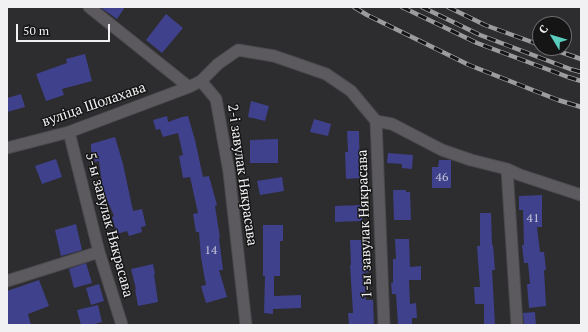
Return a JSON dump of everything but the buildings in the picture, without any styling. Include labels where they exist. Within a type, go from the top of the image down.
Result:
[{"type":"street","points":[[89,7],[189,87],[201,81],[218,64],[238,50],[274,56],[326,74],[351,91],[376,121],[392,124],[442,150],[471,160],[506,169],[581,195]]},
{"type":"street","name":"2-і завулак Някрасава","points":[[201,81],[216,99],[229,172],[246,325]]},
{"type":"street","name":"вуліца Шолахава","points":[[7,148],[69,132],[189,87]]},
{"type":"street","name":"1-ы завулак Някрасава","points":[[376,121],[384,325]]},
{"type":"street","name":"5-ы завулак Някрасава","points":[[69,132],[99,252],[122,325]]},
{"type":"street","points":[[506,169],[516,325]]},
{"type":"street","points":[[7,281],[99,252]]},
{"type":"railway","points":[[354,7],[367,15],[469,65],[558,100],[581,107]]},
{"type":"railway","points":[[402,7],[477,43],[581,81]]},
{"type":"railway","points":[[422,7],[480,35],[581,72]]},
{"type":"railway","points":[[448,7],[485,25],[532,42]]},
{"type":"railway","points":[[572,56],[581,59]]}]
